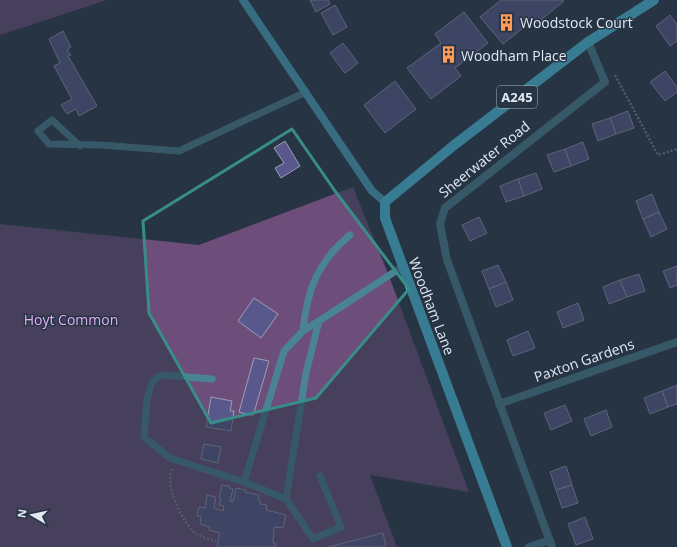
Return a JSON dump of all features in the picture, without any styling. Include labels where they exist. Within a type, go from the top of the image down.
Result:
[{"type":"main road","points":[[242,0],[372,191],[385,202]]},
{"type":"main road","name":"Sheerwater Road","points":[[385,202],[453,146],[588,42],[654,0]]},
{"type":"main road","name":"Woodham Lane","points":[[385,202],[385,218],[402,267],[508,547]]},
{"type":"street","points":[[588,42],[605,82]]},
{"type":"street","name":"Sheerwater Road","points":[[499,404],[447,260],[440,224],[445,208],[605,82]]},
{"type":"street","name":"Paxton Gardens","points":[[499,404],[677,342]]},
{"type":"street","points":[[499,404],[551,544],[529,547]]},
{"type":"lane","points":[[80,146],[52,120],[38,131],[49,144],[80,146],[101,145],[179,151],[306,92]]},
{"type":"lane","points":[[303,331],[305,306],[315,276],[335,248],[350,235]]},
{"type":"lane","points":[[244,482],[284,351],[303,331],[402,267]]},
{"type":"lane","points":[[286,499],[306,373],[319,321]]},
{"type":"lane","points":[[212,379],[161,375],[152,382],[147,399],[144,437],[170,458],[244,482],[286,499],[313,539],[341,527],[320,476]]},
{"type":"path","points":[[605,82],[615,75],[658,155],[677,149]]},
{"type":"path","points":[[184,462],[172,467],[169,474],[172,494],[191,529],[200,536],[218,542]]},
{"type":"highlighted area","points":[[292,129],[335,191],[409,289],[316,398],[211,423],[149,313],[143,221]]},
{"type":"green space","points":[[0,0],[107,0],[0,35]]},
{"type":"green space","name":"Hoyt Common","points":[[353,187],[389,276],[469,492],[370,475],[397,547],[0,547],[0,224],[199,245]]},
{"type":"building","points":[[310,0],[328,0],[330,4],[316,12]]},
{"type":"building","name":"Woodstock Court","points":[[501,0],[564,1],[536,24],[533,20],[503,44],[480,17]]},
{"type":"building","points":[[335,5],[347,27],[333,35],[321,13]]},
{"type":"building","name":"Woodham Place","points":[[464,12],[488,43],[455,68],[461,76],[431,99],[407,68],[441,43],[435,34]]},
{"type":"building","points":[[670,15],[677,24],[677,41],[670,46],[656,26]]},
{"type":"building","points":[[63,31],[71,47],[67,50],[71,55],[68,56],[97,106],[79,116],[76,109],[67,114],[61,105],[72,99],[54,66],[60,63],[49,39]]},
{"type":"building","points":[[343,43],[358,63],[345,73],[330,53]]},
{"type":"building","points":[[665,71],[677,87],[677,92],[665,101],[650,82]]},
{"type":"building","points":[[395,81],[416,109],[385,133],[364,105]]},
{"type":"building","points":[[628,111],[634,128],[616,134],[610,118]]},
{"type":"building","points":[[610,118],[616,134],[598,141],[592,124]]},
{"type":"building","points":[[285,141],[300,166],[281,178],[275,168],[284,163],[274,148]]},
{"type":"building","points":[[583,142],[589,159],[571,166],[565,149]]},
{"type":"building","points":[[565,149],[571,166],[554,172],[547,155]]},
{"type":"building","points":[[536,173],[542,189],[524,196],[518,179]]},
{"type":"building","points":[[518,179],[524,196],[506,202],[500,186]]},
{"type":"building","points":[[652,194],[659,212],[643,219],[636,201]]},
{"type":"building","points":[[659,212],[667,229],[651,237],[643,219]]},
{"type":"building","points":[[479,217],[487,233],[470,241],[462,225]]},
{"type":"building","points":[[498,265],[506,282],[489,289],[482,271]]},
{"type":"building","points":[[677,266],[677,285],[670,288],[663,271]]},
{"type":"building","points":[[639,274],[645,291],[627,297],[620,280]]},
{"type":"building","points":[[620,280],[627,297],[609,304],[603,287]]},
{"type":"building","points":[[506,282],[513,300],[496,307],[489,289]]},
{"type":"building","points":[[254,298],[278,314],[261,338],[238,321]]},
{"type":"building","points":[[578,303],[584,320],[563,328],[557,312]]},
{"type":"building","points":[[528,331],[535,348],[513,356],[507,340]]},
{"type":"building","points":[[254,358],[269,361],[253,416],[239,412]]},
{"type":"building","points":[[677,385],[677,404],[668,407],[662,391]]},
{"type":"building","points":[[662,391],[668,407],[650,414],[644,398]]},
{"type":"building","points":[[211,397],[232,401],[230,411],[234,411],[231,431],[206,427]]},
{"type":"building","points":[[565,405],[572,421],[551,430],[544,413]]},
{"type":"building","points":[[606,410],[612,427],[591,436],[584,419]]},
{"type":"building","points":[[204,444],[221,447],[218,463],[201,459]]},
{"type":"building","points":[[566,466],[572,485],[556,490],[550,472]]},
{"type":"building","points":[[222,485],[229,486],[229,488],[233,489],[230,501],[233,502],[236,488],[246,490],[245,492],[259,495],[258,500],[260,500],[260,504],[267,505],[266,510],[286,515],[283,528],[274,527],[273,543],[276,544],[275,547],[217,547],[220,533],[209,530],[210,527],[200,524],[201,517],[197,516],[199,507],[205,508],[207,495],[216,497],[214,508],[223,511],[224,506],[219,505]]},
{"type":"building","points":[[572,485],[578,503],[562,508],[556,490]]},
{"type":"building","points":[[585,517],[593,539],[576,545],[568,524]]},
{"type":"building","points":[[383,533],[386,547],[328,547]]},
{"type":"place","name":"Woodstock Court","points":[[507,22]]},
{"type":"place","name":"Woodham Place","points":[[448,55]]}]
